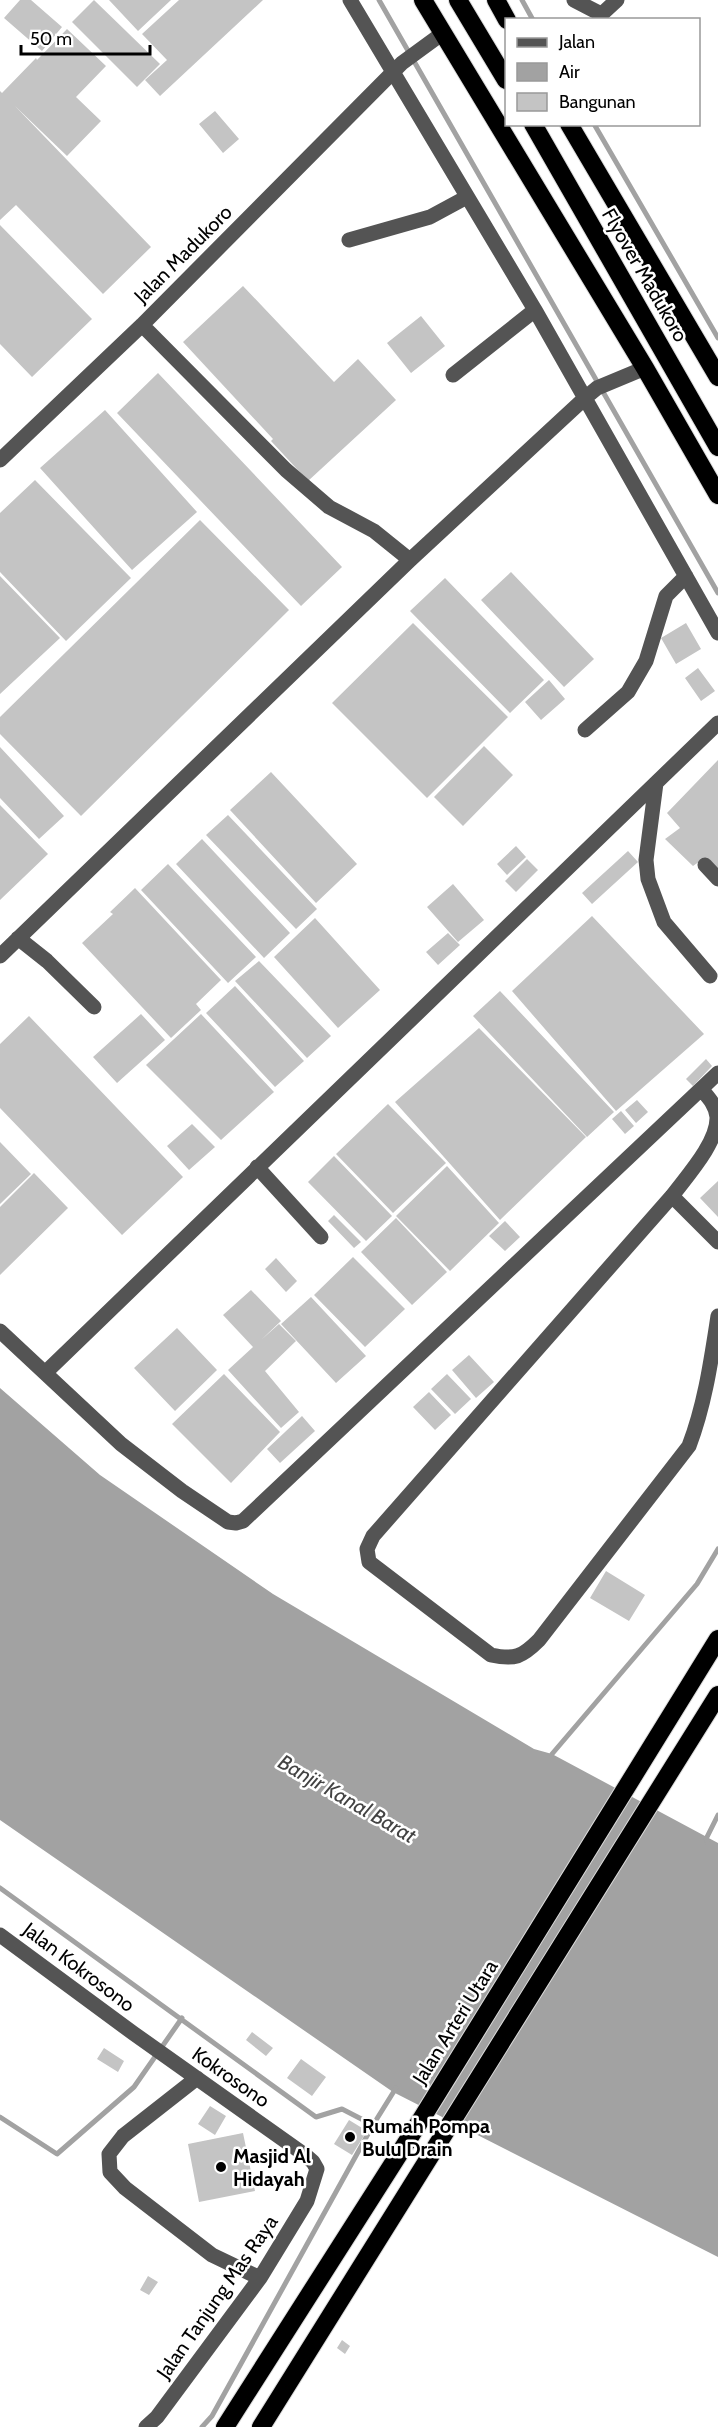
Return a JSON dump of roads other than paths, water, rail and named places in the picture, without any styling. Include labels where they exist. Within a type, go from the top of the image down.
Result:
[{"type":"highway","points":[[423,0],[639,370],[718,495]]},
{"type":"highway","points":[[458,0],[505,77]]},
{"type":"highway","points":[[469,0],[505,59]]},
{"type":"highway","points":[[496,0],[506,18]]},
{"type":"highway","name":"Flyover Madukoro","points":[[534,126],[718,447]]},
{"type":"highway","name":"Flyover Madukoro","points":[[545,126],[718,427]]},
{"type":"highway","points":[[570,126],[718,377]]},
{"type":"highway","name":"Jalan Arteri Utara","points":[[225,2427],[422,2118],[718,1639]]},
{"type":"highway","points":[[261,2427],[718,1695]]},
{"type":"street","points":[[350,0],[398,68],[467,197],[535,310],[718,633]]},
{"type":"street","points":[[574,0],[599,13],[604,12],[617,0]]},
{"type":"street","name":"Jalan Madukoro","points":[[0,460],[142,325],[398,68],[444,33]]},
{"type":"street","points":[[350,240],[430,217],[467,197]]},
{"type":"street","points":[[453,375],[535,310]]},
{"type":"street","points":[[142,325],[286,470],[329,507],[374,531],[410,561]]},
{"type":"street","points":[[0,956],[410,561],[585,398],[597,388],[639,370]]},
{"type":"street","points":[[585,730],[628,692],[646,661],[666,596],[686,576]]},
{"type":"street","points":[[45,1374],[718,723]]},
{"type":"street","points":[[656,783],[646,860],[648,879],[664,922],[710,976]]},
{"type":"street","points":[[705,865],[718,879]]},
{"type":"street","points":[[18,938],[47,961],[94,1007]]},
{"type":"street","points":[[0,1331],[121,1444],[182,1491],[228,1522],[243,1521],[718,1073]]},
{"type":"street","points":[[701,1089],[712,1102],[717,1116],[716,1133],[708,1147],[672,1196],[373,1536],[367,1549],[369,1562],[491,1655],[509,1659],[526,1653],[539,1640],[689,1446],[698,1422],[709,1376],[718,1316]]},
{"type":"street","points":[[257,1167],[321,1237]]},
{"type":"street","points":[[672,1196],[718,1242]]},
{"type":"street","name":"Jalan Kokrosono","points":[[0,1935],[133,2033]]},
{"type":"street","name":"Kokrosono","points":[[133,2033],[305,2155]]},
{"type":"street","points":[[197,2078],[123,2136],[109,2154],[110,2172],[125,2187],[212,2255],[260,2278]]},
{"type":"street","name":"Jalan Tanjung Mas Raya","points":[[146,2427],[157,2417],[260,2278],[307,2200],[317,2169],[305,2155]]},
{"type":"water","name":"Banjir Kanal Barat","points":[[0,1388],[100,1475],[273,1594],[534,1749],[552,1754],[718,1843],[718,2257],[393,2092],[0,1820]]},
{"type":"waterway","points":[[379,0],[718,593]]},
{"type":"waterway","points":[[522,0],[532,18]]},
{"type":"waterway","points":[[595,126],[718,338]]},
{"type":"waterway","points":[[552,1754],[697,1584],[718,1549]]},
{"type":"waterway","points":[[708,1843],[706,1839],[718,1815]]},
{"type":"waterway","points":[[0,1888],[316,2117],[342,2109],[373,2125],[396,2088]]},
{"type":"waterway","points":[[0,2117],[57,2154],[134,2087],[182,2018]]},
{"type":"waterway","points":[[202,2427],[212,2416],[373,2125]]},
{"type":"place","name":"Rumah Pompa Bulu Drain","points":[[350,2137]]},
{"type":"place","name":"Masjid Al Hidayah","points":[[221,2167]]}]
